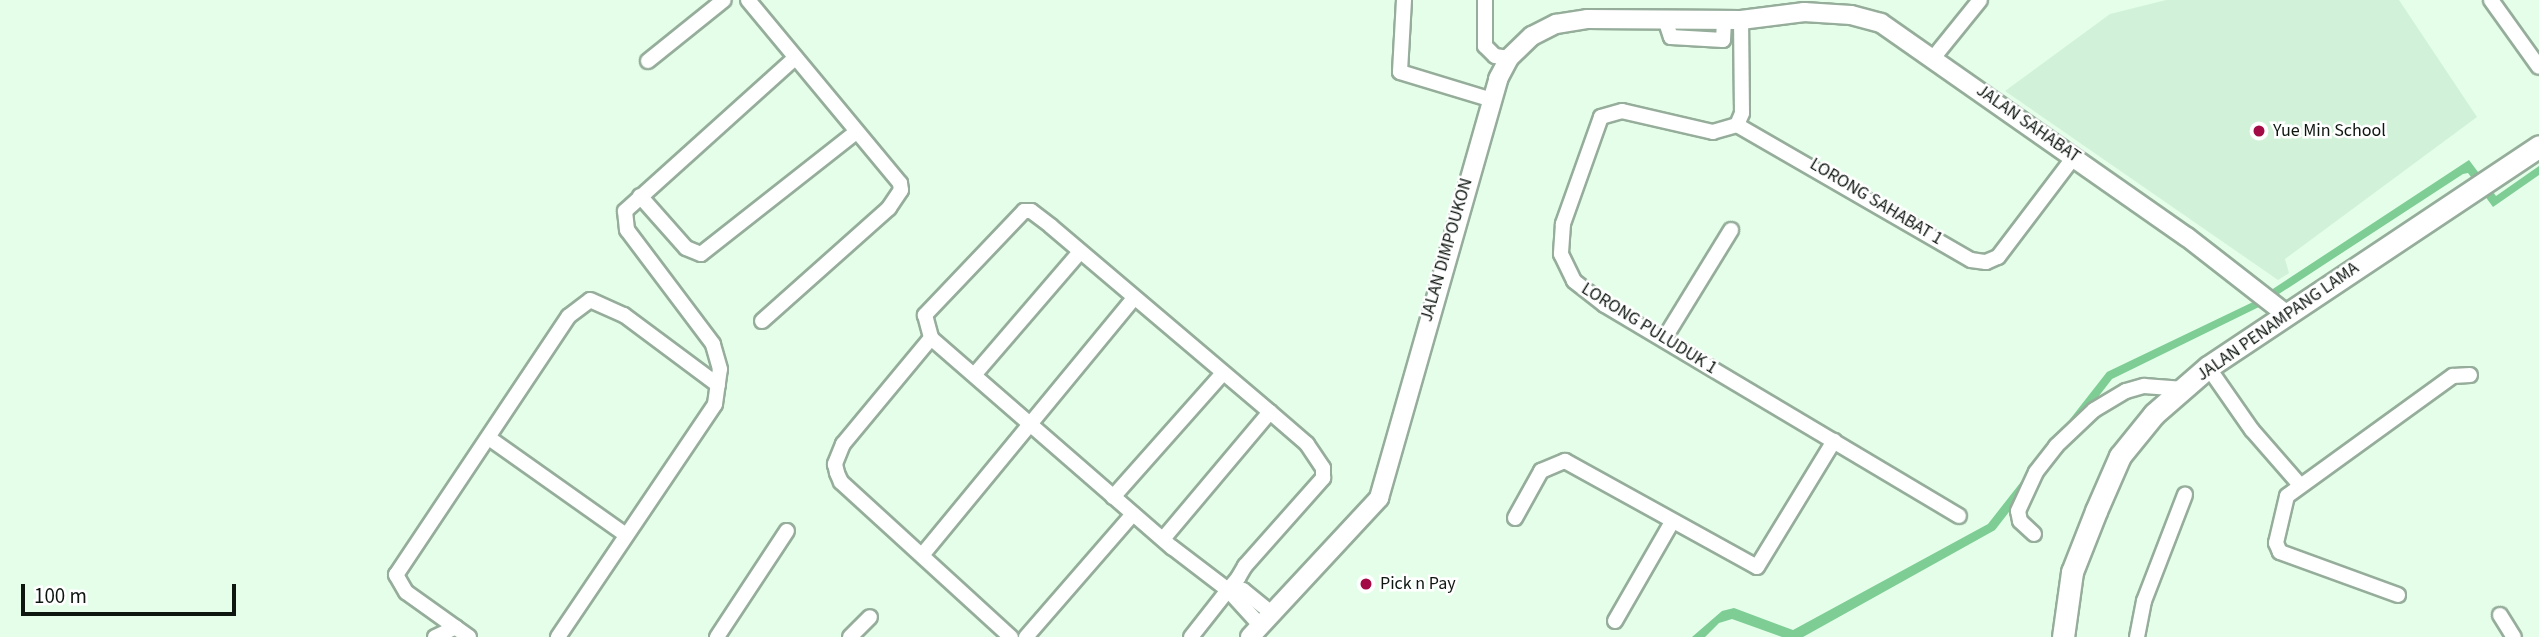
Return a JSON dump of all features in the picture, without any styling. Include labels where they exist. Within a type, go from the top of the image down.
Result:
[{"type":"main road","name":"JALAN PENAMPANG LAMA","points":[[2063,637],[2072,572],[2120,456],[2134,435],[2208,367],[2539,146]]},
{"type":"street","points":[[648,61],[724,0]]},
{"type":"street","points":[[748,0],[900,183],[900,196],[762,321]]},
{"type":"street","points":[[1404,0],[1400,72],[1492,100]]},
{"type":"street","points":[[1485,0],[1485,46],[1495,56],[1509,58]]},
{"type":"street","points":[[1934,57],[1980,0]]},
{"type":"street","points":[[2491,0],[2539,67]]},
{"type":"street","name":"JALAN SAHABAT","points":[[1733,20],[1803,6],[1867,17],[1934,57],[2287,314]]},
{"type":"street","points":[[1733,20],[1742,113],[1737,125]]},
{"type":"street","name":"JALAN DIMPOUKON","points":[[1261,625],[1378,498],[1492,100],[1509,58],[1532,36],[1566,21],[1733,20]]},
{"type":"street","points":[[558,637],[715,404],[718,385],[720,369],[713,344],[622,219],[640,196],[795,58]]},
{"type":"street","name":"LORONG PULUDUK 1","points":[[1737,125],[1713,132],[1610,112],[1601,117],[1567,215],[1561,254],[1574,281],[1664,339],[1959,516]]},
{"type":"street","name":"LORONG SAHABAT 1","points":[[1737,125],[1971,260],[1986,262],[1998,257],[2074,157]]},
{"type":"street","points":[[640,196],[686,248],[701,254],[856,132]]},
{"type":"street","points":[[1191,637],[1228,590],[1323,478],[1323,468],[1307,444],[1270,412],[1133,299],[1045,221],[1024,211],[925,315],[931,338],[1163,539],[1228,590],[1243,590],[1261,625]]},
{"type":"street","points":[[1664,339],[1731,230]]},
{"type":"street","points":[[975,374],[1079,253]]},
{"type":"street","points":[[923,554],[1133,299]]},
{"type":"street","points":[[469,637],[406,592],[396,575],[569,316],[590,300],[624,315],[718,385]]},
{"type":"street","points":[[931,338],[843,444],[835,464],[841,482],[1011,637]]},
{"type":"street","points":[[2208,367],[2252,430],[2300,485]]},
{"type":"street","points":[[1113,497],[1223,373]]},
{"type":"street","points":[[2398,595],[2277,548],[2287,496],[2453,376],[2470,376]]},
{"type":"street","points":[[2034,534],[2020,521],[2018,511],[2036,472],[2056,446],[2094,410],[2126,391],[2144,386],[2184,389]]},
{"type":"street","points":[[1163,539],[1270,412]]},
{"type":"street","points":[[489,438],[626,535]]},
{"type":"street","points":[[1515,518],[1541,471],[1565,461],[1752,566],[1763,564],[1834,441]]},
{"type":"street","points":[[2137,637],[2144,601],[2185,495]]},
{"type":"street","points":[[1026,637],[1133,514]]},
{"type":"street","points":[[1615,621],[1672,522]]},
{"type":"street","points":[[717,637],[787,531]]},
{"type":"street","points":[[2500,615],[2514,637]]},
{"type":"street","points":[[850,637],[870,617]]},
{"type":"street","points":[[435,637],[456,627]]},
{"type":"shaded area","name":"Yue Min School","points":[[2166,0],[2399,0],[2477,117],[2285,259],[2289,273],[2278,280],[2005,91],[2110,14]]},
{"type":"shaded area","points":[[2469,160],[2496,196],[2539,166],[2539,175],[2493,207],[2468,173],[2463,174],[2259,307],[2112,379],[1995,530],[1803,637],[1782,637],[1732,619],[1719,623],[1705,637],[1692,637],[1722,611],[1734,608],[1793,630],[1988,524],[2107,372],[2253,302]]},
{"type":"place","name":"Yue Min School","points":[[2259,131]]},
{"type":"place","name":"Pick n Pay","points":[[1366,584]]}]
